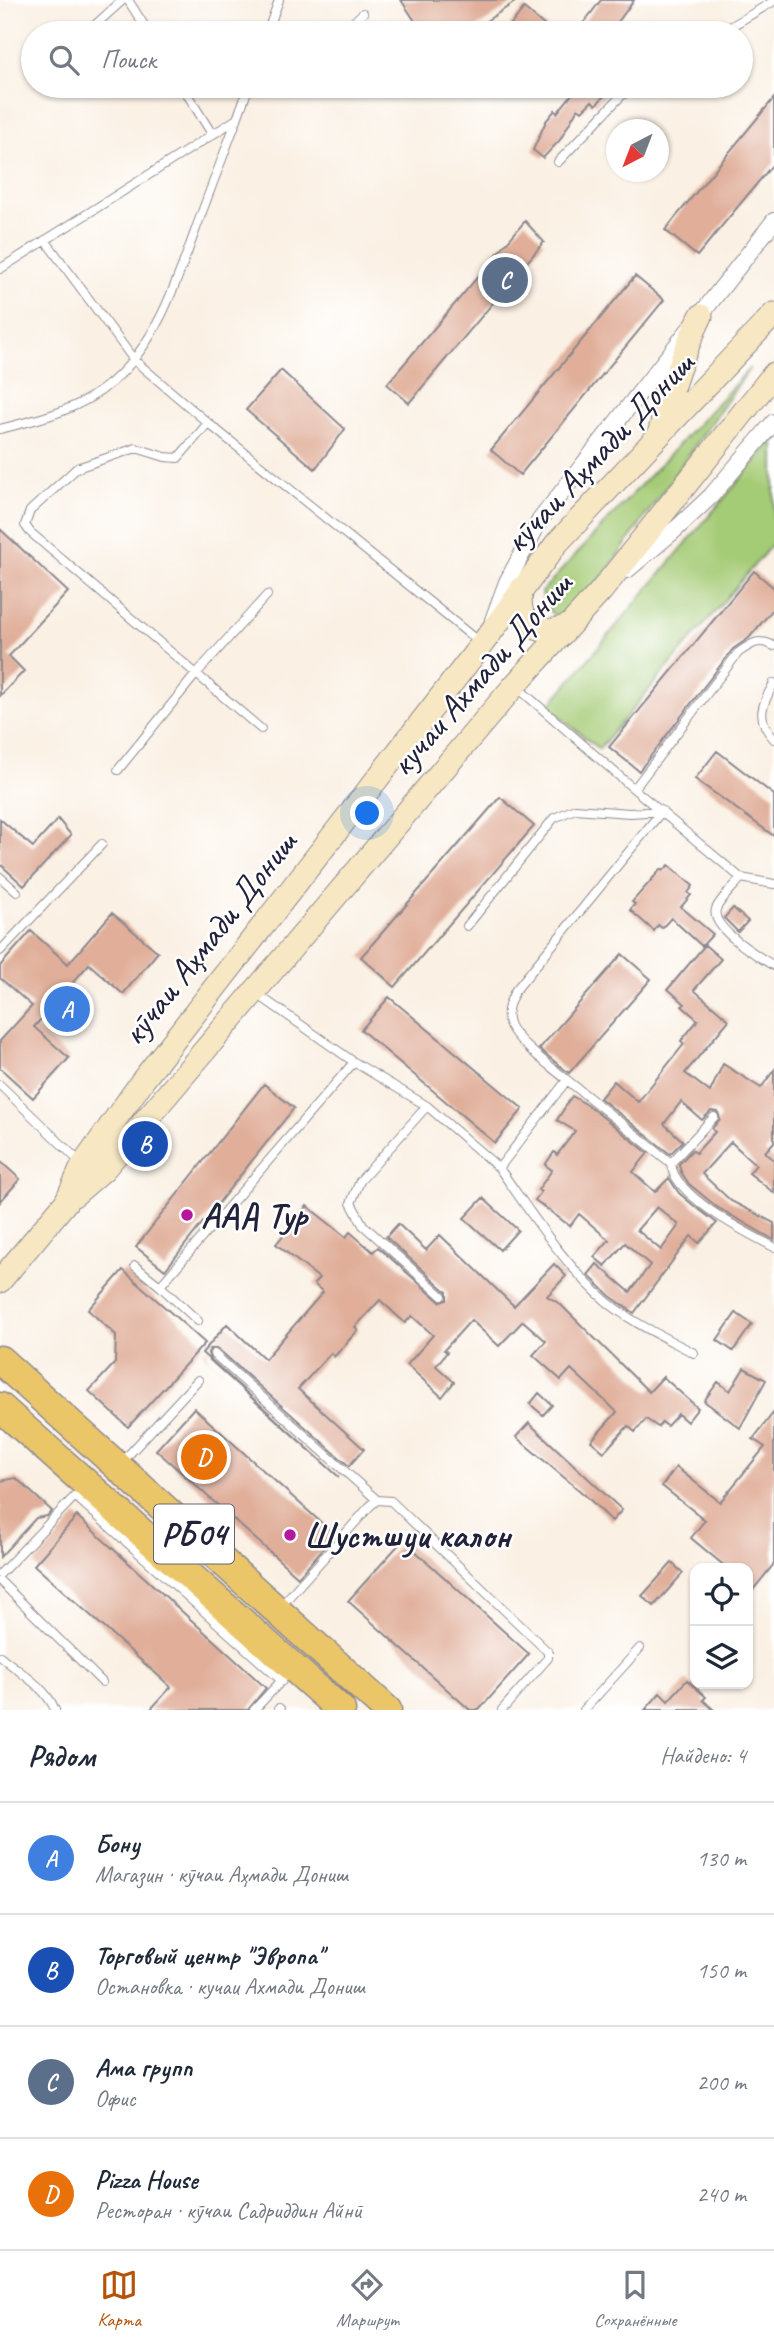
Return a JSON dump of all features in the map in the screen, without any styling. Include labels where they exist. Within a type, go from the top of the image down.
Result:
[{"type":"highway","name":"РБ04","points":[[0,1360],[387,1710]]},
{"type":"highway","name":"РБ04","points":[[0,1407],[81,1490],[288,1674],[341,1710]]},
{"type":"street","points":[[485,640],[507,582],[541,520],[774,221]]},
{"type":"street","name":"кӯчаи Аҳмади Дониш","points":[[0,1281],[66,1202],[83,1165],[144,1080],[485,640],[557,542],[774,314]]},
{"type":"street","points":[[659,436],[675,375],[701,316]]},
{"type":"street","name":"кучаи Ахмади Дониш","points":[[66,1202],[104,1169],[514,685],[601,591],[774,374]]},
{"type":"street","points":[[601,591],[702,504],[774,422]]},
{"type":"street","points":[[522,588],[519,601],[522,614],[530,625],[542,631],[555,631],[568,626]]},
{"type":"lane","points":[[101,21],[126,0],[141,21]]},
{"type":"lane","points":[[271,21],[279,0]]},
{"type":"lane","points":[[740,21],[774,1]]},
{"type":"lane","points":[[355,21],[363,13]]},
{"type":"lane","points":[[190,98],[212,134]]},
{"type":"lane","points":[[0,429],[47,418],[73,407],[111,383],[134,360],[161,317],[177,282],[245,98]]},
{"type":"lane","points":[[558,162],[619,98]]},
{"type":"lane","points":[[0,269],[237,119]]},
{"type":"lane","points":[[45,240],[134,360],[208,424],[485,640]]},
{"type":"lane","points":[[208,424],[178,458],[136,448],[77,468],[30,511],[25,525],[30,533],[261,729]]},
{"type":"lane","points":[[118,770],[196,674],[267,595]]},
{"type":"lane","points":[[634,789],[738,653],[750,644],[764,641],[774,646]]},
{"type":"lane","points":[[774,683],[762,705],[764,728],[774,739]]},
{"type":"lane","points":[[514,685],[741,878],[774,884]]},
{"type":"lane","points":[[467,926],[554,818],[575,809],[630,813],[662,811]]},
{"type":"lane","points":[[662,811],[515,991],[508,1008],[508,1018],[516,1034],[567,1080],[671,1163],[674,1177],[714,1214],[774,1247]]},
{"type":"lane","points":[[0,951],[102,844]]},
{"type":"lane","points":[[0,877],[17,892]]},
{"type":"lane","points":[[741,878],[716,908],[716,917],[720,926],[730,935],[774,966]]},
{"type":"lane","name":"кӯчаи Аҳмади Дониш","points":[[254,992],[354,1062],[427,1106],[499,1168],[567,1262],[606,1300],[631,1319],[694,1353]]},
{"type":"lane","points":[[160,1286],[354,1062]]},
{"type":"lane","points":[[499,1168],[567,1080]]},
{"type":"lane","points":[[0,1085],[83,1165]]},
{"type":"lane","points":[[427,1106],[360,1181],[351,1203],[363,1225],[442,1296]]},
{"type":"lane","points":[[671,1163],[714,1118]]},
{"type":"lane","points":[[135,1266],[198,1321]]},
{"type":"lane","points":[[214,1354],[377,1500],[391,1501],[548,1652],[548,1658],[502,1710]]},
{"type":"lane","points":[[118,1466],[198,1380]]},
{"type":"lane","points":[[0,1574],[81,1490]]},
{"type":"lane","points":[[278,1610],[377,1500]]},
{"type":"lane","points":[[0,1581],[102,1682]]},
{"type":"lane","points":[[584,1710],[640,1648]]},
{"type":"lane","points":[[0,1656],[40,1689],[51,1700],[55,1710]]},
{"type":"lane","points":[[254,1710],[288,1674]]},
{"type":"green space","points":[[750,368],[592,592],[565,619],[551,613],[544,602],[542,591]]},
{"type":"green space","points":[[774,439],[774,542],[599,749],[548,707]]},
{"type":"building","points":[[401,0],[518,0],[486,21],[415,21]]},
{"type":"building","points":[[601,0],[634,0],[619,21],[585,21]]},
{"type":"building","points":[[524,8],[539,21],[514,21]]},
{"type":"building","points":[[569,98],[602,98],[596,105],[592,101],[582,111],[578,108],[560,140],[543,158],[533,150],[546,121],[555,110],[557,113]]},
{"type":"building","points":[[774,98],[774,163],[697,256],[665,230]]},
{"type":"building","points":[[525,221],[544,242],[409,403],[387,384]]},
{"type":"building","points":[[635,276],[664,300],[520,475],[491,450]]},
{"type":"building","points":[[281,370],[345,429],[315,469],[246,410]]},
{"type":"building","points":[[0,529],[68,592],[9,656],[24,671],[0,696]]},
{"type":"building","points":[[754,571],[774,588],[774,608],[749,638],[733,649],[639,771],[609,747]]},
{"type":"building","points":[[717,751],[774,795],[774,836],[695,779]]},
{"type":"building","points":[[500,797],[534,826],[395,987],[361,957]]},
{"type":"building","points":[[0,819],[33,847],[58,819],[71,835],[24,886],[0,864]]},
{"type":"building","points":[[669,865],[693,886],[688,893],[691,895],[681,907],[713,934],[702,946],[671,918],[662,928],[658,925],[654,931],[630,910],[635,904],[632,902],[661,869],[663,871]]},
{"type":"building","points":[[733,908],[748,921],[738,932],[724,918]]},
{"type":"building","points":[[112,913],[158,952],[123,994],[89,964],[34,1027],[69,1058],[33,1098],[0,1068],[0,1041],[32,1006],[0,978],[0,966],[31,931],[68,964]]},
{"type":"building","points":[[705,945],[721,959],[694,990],[729,1020],[685,1073],[710,1092],[723,1064],[761,1088],[774,1070],[774,1142],[765,1152],[774,1160],[774,1193],[749,1173],[756,1165],[731,1142],[702,1174],[731,1201],[774,1223],[774,1240],[717,1207],[689,1184],[681,1172],[679,1164],[692,1150],[696,1153],[715,1132],[712,1129],[720,1119],[718,1112],[711,1111],[702,1120],[681,1102],[664,1124],[683,1141],[670,1154],[600,1098],[614,1081],[638,1102],[684,1044],[681,1041],[698,1020],[668,989]]},
{"type":"building","points":[[622,954],[651,979],[569,1073],[539,1049]]},
{"type":"building","points":[[389,997],[523,1109],[495,1143],[361,1030]]},
{"type":"building","points":[[264,1084],[294,1108],[165,1270],[136,1247]]},
{"type":"building","points":[[572,1096],[589,1106],[648,1153],[633,1172],[655,1192],[669,1178],[679,1193],[717,1223],[699,1243],[691,1236],[634,1313],[610,1296],[588,1275],[597,1264],[630,1292],[650,1265],[625,1243],[605,1266],[594,1257],[609,1240],[579,1214],[570,1226],[535,1200],[541,1192],[538,1190],[552,1170],[545,1165],[554,1152],[557,1155],[575,1131],[557,1120]],"holes":[[[657,1207],[679,1225],[661,1250],[637,1230]]]},
{"type":"building","points":[[0,1161],[20,1179],[0,1202]]},
{"type":"building","points":[[483,1198],[518,1230],[500,1250],[464,1218]]},
{"type":"building","points":[[307,1206],[346,1237],[350,1232],[373,1252],[378,1247],[440,1302],[447,1300],[447,1292],[386,1237],[398,1224],[426,1250],[440,1235],[514,1306],[554,1264],[566,1276],[547,1296],[560,1304],[649,1392],[663,1377],[698,1408],[687,1422],[678,1414],[667,1426],[662,1422],[658,1427],[646,1419],[635,1432],[628,1426],[604,1452],[591,1441],[617,1412],[571,1369],[561,1380],[533,1355],[546,1341],[523,1321],[499,1346],[471,1320],[444,1350],[447,1352],[436,1366],[454,1382],[442,1397],[407,1365],[433,1335],[412,1316],[405,1323],[380,1300],[355,1327],[358,1330],[334,1357],[331,1353],[298,1389],[364,1449],[349,1466],[218,1349],[210,1349],[210,1359],[339,1477],[202,1353],[227,1324],[265,1359],[323,1292],[314,1284],[319,1278],[276,1244]]},
{"type":"building","points":[[123,1270],[205,1343],[128,1427],[89,1391],[115,1363],[116,1335],[88,1310]]},
{"type":"building","points":[[736,1313],[752,1324],[733,1351],[717,1340]]},
{"type":"building","points":[[744,1368],[766,1380],[740,1428],[704,1401],[718,1382],[730,1391]]},
{"type":"building","points":[[539,1393],[552,1405],[543,1415],[530,1404]]},
{"type":"building","points":[[194,1408],[335,1535],[298,1577],[156,1450]]},
{"type":"building","points":[[774,1412],[774,1564],[753,1590],[753,1563],[721,1563],[691,1538],[705,1520],[662,1486],[676,1467],[720,1502],[765,1447],[753,1439]]},
{"type":"building","points":[[529,1423],[622,1510],[612,1521],[516,1437]]},
{"type":"building","points":[[16,1478],[52,1511],[47,1516],[36,1518],[0,1557],[0,1481]]},
{"type":"building","points":[[77,1516],[266,1688],[248,1710],[150,1710],[171,1687],[34,1565]]},
{"type":"building","points":[[403,1540],[529,1654],[479,1710],[470,1710],[348,1601]]},
{"type":"building","points":[[672,1563],[683,1573],[654,1606],[642,1596]]},
{"type":"building","points":[[687,1680],[690,1689],[697,1689],[706,1697],[703,1700],[714,1710],[645,1710],[660,1693],[668,1701]]},
{"type":"place","name":"Ама групп","points":[[505,280]]},
{"type":"place","name":"Бону","points":[[67,1009]]},
{"type":"place","name":"Торговый центр \"Эвропа\"","points":[[145,1144]]},
{"type":"place","name":"ААА Тур","points":[[187,1215]]},
{"type":"place","name":"Pizza House","points":[[204,1457]]},
{"type":"place","name":"Шустшуи калон","points":[[290,1535]]}]
